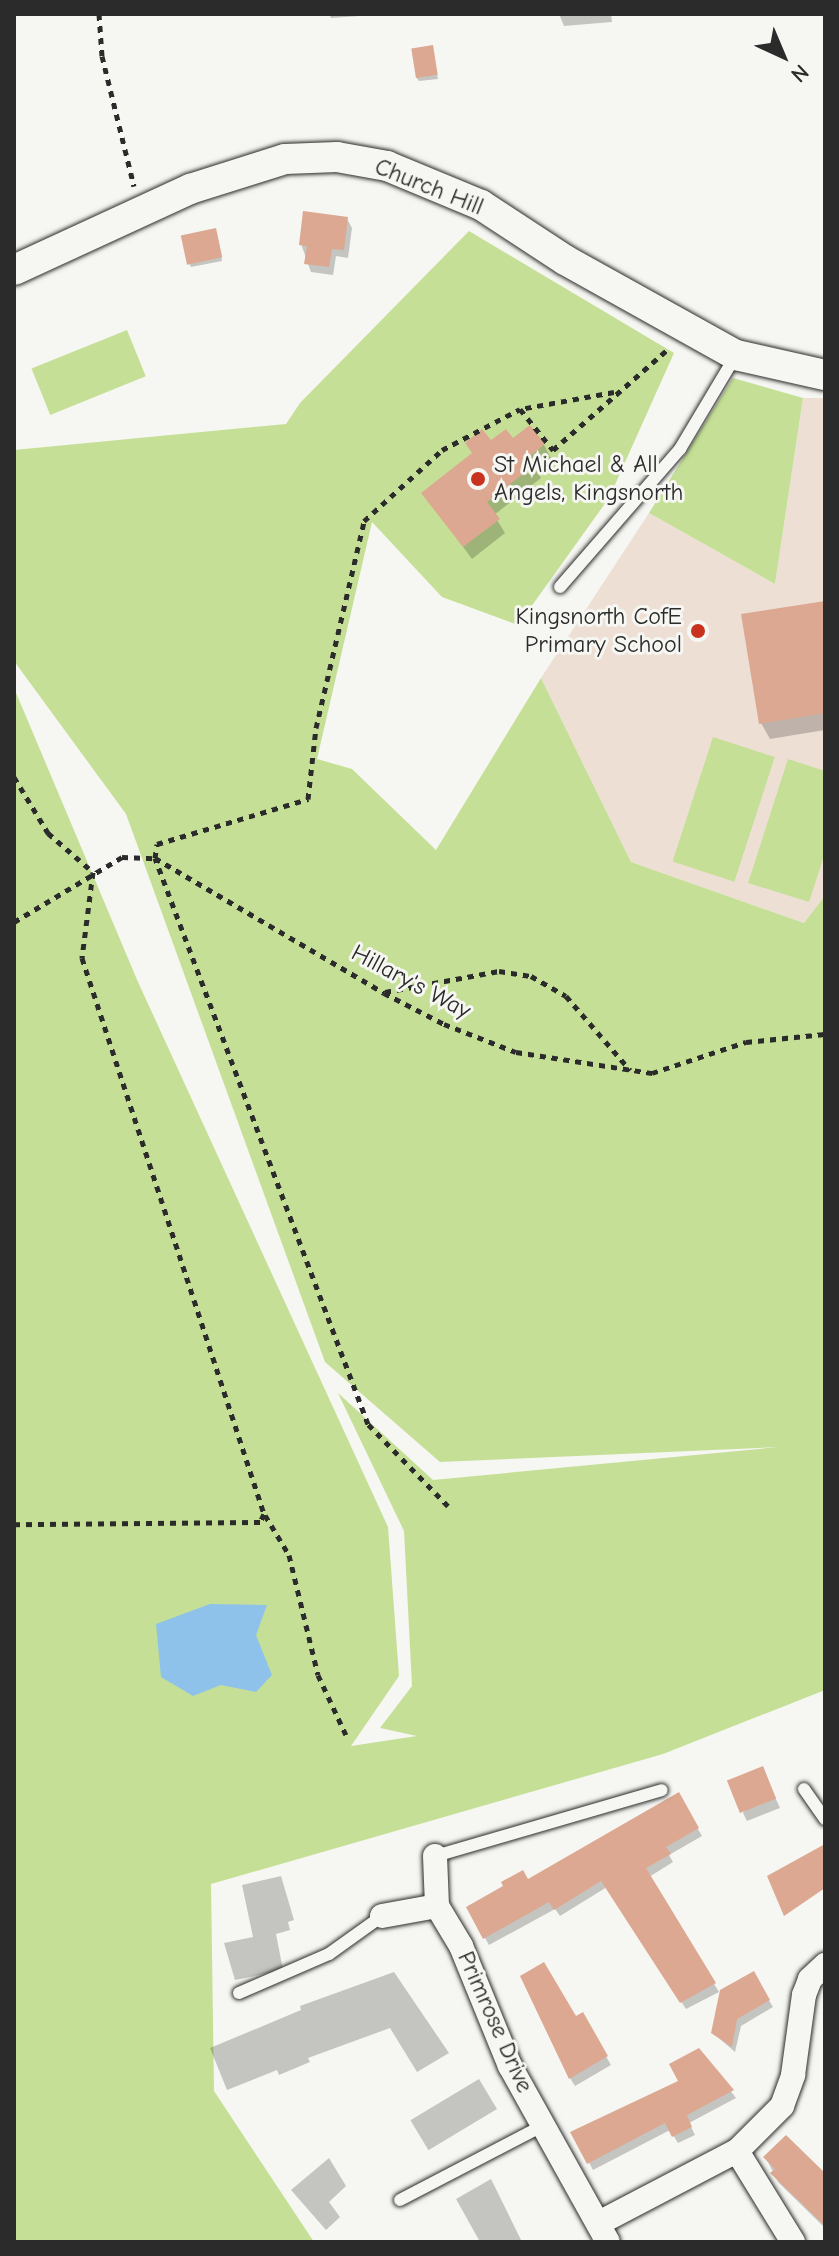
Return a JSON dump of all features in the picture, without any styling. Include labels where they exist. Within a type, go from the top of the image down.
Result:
[{"type":"street","name":"Church Hill","points":[[14,270],[140,210],[285,159],[337,157],[387,166],[481,205],[690,332],[736,355],[825,375]]},
{"type":"street","name":"Primrose Drive","points":[[435,1856],[437,1906],[461,1946],[510,2066],[603,2232],[737,2151],[782,2106],[793,2075],[804,1995],[810,1979],[825,1965]]},
{"type":"street","points":[[382,1916],[437,1906]]},
{"type":"street","points":[[737,2151],[793,2242]]},
{"type":"lane","points":[[560,587],[680,449],[736,355]]},
{"type":"lane","points":[[804,1789],[825,1819]]},
{"type":"lane","points":[[435,1856],[662,1790]]},
{"type":"lane","points":[[239,1993],[329,1954],[382,1916]]},
{"type":"lane","points":[[400,2200],[544,2125]]},
{"type":"path","points":[[99,14],[102,56],[140,210]]},
{"type":"path","points":[[520,409],[553,450],[614,392],[690,332]]},
{"type":"path","points":[[448,1506],[368,1424],[155,858],[157,844],[308,799],[316,728],[364,521],[442,450],[520,409],[614,392]]},
{"type":"path","points":[[14,777],[48,833],[93,872]]},
{"type":"path","points":[[14,922],[122,857],[155,858]]},
{"type":"path","name":"Hillary's Way","points":[[155,858],[384,993],[444,1024],[516,1052],[652,1073],[774,1036],[825,1034]]},
{"type":"path","points":[[93,872],[82,958],[264,1514],[289,1555],[318,1675],[346,1735]]},
{"type":"path","points":[[384,993],[499,971],[531,976],[566,996],[631,1071]]},
{"type":"path","points":[[14,1524],[260,1522],[264,1514]]},
{"type":"shaded area","name":"Kingsnorth CofE Primary School","points":[[803,398],[825,398],[825,899],[804,923],[631,862],[541,678],[649,513],[775,584]]},
{"type":"green space","points":[[469,231],[674,353],[609,498],[518,625],[442,597],[372,522],[317,759],[352,769],[436,850],[541,678],[631,862],[804,923],[825,896],[825,1690],[663,1754],[211,1884],[214,2091],[314,2242],[14,2242],[14,688],[138,982],[388,1527],[399,1676],[351,1746],[417,1736],[380,1728],[412,1686],[404,1531],[338,1393],[433,1480],[779,1447],[440,1462],[325,1362],[126,814],[14,661],[14,450],[286,424],[300,403]]},
{"type":"green space","points":[[127,330],[146,376],[50,415],[32,369]]},
{"type":"green space","points":[[733,378],[803,398],[775,584],[649,513]]},
{"type":"green space","points":[[713,737],[775,757],[734,882],[673,862]]},
{"type":"green space","points":[[788,759],[825,771],[825,853],[809,902],[748,883]]},
{"type":"water","points":[[210,1604],[267,1605],[256,1635],[272,1675],[256,1692],[221,1685],[193,1696],[161,1677],[156,1624]]},
{"type":"building","points":[[433,45],[438,75],[416,78],[411,48]]},
{"type":"building","points":[[303,211],[348,217],[344,250],[332,249],[329,267],[304,264],[307,246],[299,245]]},
{"type":"building","points":[[216,228],[222,257],[187,265],[181,235]]},
{"type":"building","name":"St Michael & All Angels, Kingsnorth","points":[[530,425],[545,444],[529,457],[535,465],[487,502],[500,519],[463,547],[421,493],[472,453],[465,443],[482,429],[491,440],[506,429],[513,438]]},
{"type":"building","points":[[825,601],[825,713],[759,724],[741,614]]},
{"type":"building","points":[[763,1766],[776,1798],[740,1813],[727,1781]]},
{"type":"building","points":[[679,1792],[699,1828],[666,1847],[671,1854],[646,1868],[716,1983],[680,2003],[601,1881],[554,1910],[549,1902],[483,1939],[466,1907],[503,1886],[501,1882],[523,1870],[528,1879]]},
{"type":"building","points":[[825,1844],[825,1888],[784,1916],[767,1876]]},
{"type":"building","points":[[544,1962],[576,2016],[583,2012],[608,2056],[569,2079],[520,1976]]},
{"type":"building","points":[[754,1971],[770,2000],[737,2019],[732,2047],[711,2033],[720,1990]]},
{"type":"building","points":[[699,2048],[734,2090],[687,2115],[692,2127],[672,2137],[665,2123],[587,2164],[570,2132],[678,2081],[669,2064]]},
{"type":"building","points":[[786,2135],[825,2173],[825,2226],[770,2173],[775,2169],[763,2157]]},
{"type":"place","name":"St Michael & All Angels, Kingsnorth","points":[[478,479]]},
{"type":"place","name":"Kingsnorth CofE Primary School","points":[[698,631]]}]
